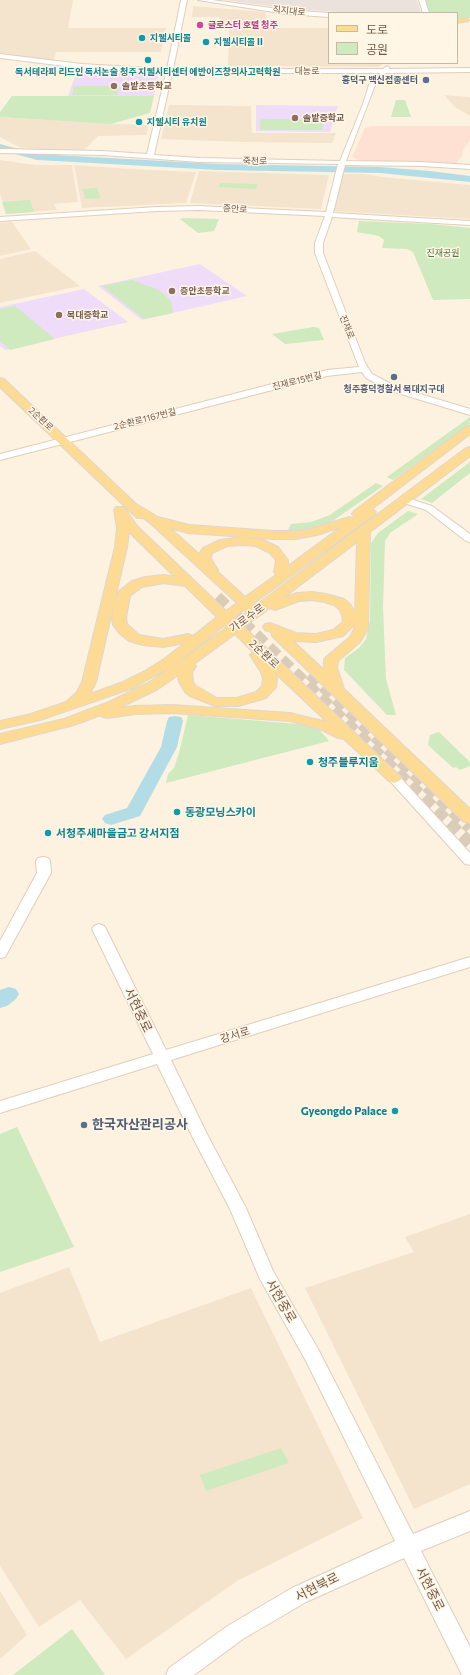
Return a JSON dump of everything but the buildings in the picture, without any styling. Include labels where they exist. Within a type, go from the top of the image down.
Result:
[{"type":"main road","points":[[458,21],[468,20]]},
{"type":"main road","name":"2순환로","points":[[0,381],[58,441],[120,510],[132,528],[394,778]]},
{"type":"main road","name":"2순환로","points":[[0,393],[134,507],[222,595],[120,510]]},
{"type":"main road","name":"가로수로","points":[[250,608],[280,572],[470,429]]},
{"type":"main road","name":"가로수로","points":[[10,728],[69,722],[114,705],[153,686],[188,662],[233,625],[269,586],[470,439]]},
{"type":"main road","name":"가로수로","points":[[250,608],[282,592],[470,450]]},
{"type":"main road","name":"2순환로","points":[[134,507],[154,520],[216,576],[470,818]]},
{"type":"main road","points":[[66,707],[80,698],[86,690],[89,682],[123,533],[120,510]]},
{"type":"main road","points":[[154,520],[188,529],[274,535],[296,535],[313,532],[349,521]]},
{"type":"main road","points":[[337,690],[330,668],[331,660],[355,640],[361,629],[364,531]]},
{"type":"main road","points":[[216,576],[206,562],[206,553],[219,545],[234,541],[255,542],[271,548],[279,554],[282,560],[280,572]]},
{"type":"main road","points":[[188,583],[164,579],[146,581],[137,584],[124,594],[119,618],[120,625],[134,638],[142,641],[163,643],[188,638],[233,625]]},
{"type":"main road","points":[[269,586],[268,590],[270,592],[282,592],[274,606]]},
{"type":"main road","points":[[0,746],[140,698],[160,687],[189,666],[250,608],[274,606],[297,597],[323,597],[344,605],[349,612],[350,620],[347,626],[340,632],[320,638],[298,638],[270,627]]},
{"type":"main road","points":[[189,666],[185,673],[187,684],[192,691],[205,698],[220,702],[233,703],[251,700],[261,695],[269,687],[269,675],[267,669],[233,625]]},
{"type":"main road","name":"가로수로","points":[[0,739],[10,728],[128,685],[158,670],[233,625]]},
{"type":"main road","points":[[90,699],[123,682],[188,638]]},
{"type":"main road","points":[[264,655],[268,648],[273,645],[280,644],[290,646]]},
{"type":"main road","points":[[69,722],[117,712],[154,709],[181,709],[301,719],[325,726],[338,732],[394,778]]},
{"type":"street","name":"직지대로","points":[[201,0],[280,11],[328,15]]},
{"type":"street","points":[[422,0],[426,12]]},
{"type":"street","points":[[177,2],[182,8]]},
{"type":"street","points":[[150,156],[182,8],[189,2],[216,2]]},
{"type":"street","name":"대농로","points":[[0,56],[81,66],[168,71],[470,70]]},
{"type":"street","points":[[392,64],[396,68],[416,71]]},
{"type":"street","name":"진재로","points":[[392,64],[382,71],[372,85],[366,104],[340,167],[329,214],[319,243],[319,253],[364,369],[370,376],[384,385],[470,412]]},
{"type":"street","points":[[348,71],[366,73],[376,80]]},
{"type":"street","name":"죽천로","points":[[0,151],[40,151],[150,156],[340,167],[470,167]]},
{"type":"street","name":"증안로","points":[[0,219],[181,208],[329,214],[470,223]]},
{"type":"street","name":"진재로15번길","points":[[231,397],[327,373],[364,369]]},
{"type":"street","name":"2순환로1167번길","points":[[0,457],[231,397]]},
{"type":"street","points":[[404,500],[429,508],[470,539]]},
{"type":"street","points":[[394,778],[470,860]]},
{"type":"street","points":[[0,953],[38,886],[44,873],[43,861]]},
{"type":"street","name":"서현중로","points":[[99,929],[160,1058],[238,1208],[266,1274],[312,1355],[470,1669]]},
{"type":"street","name":"강서로","points":[[0,1107],[470,962]]},
{"type":"street","name":"서현북로","points":[[176,1675],[236,1632],[300,1595],[348,1571],[470,1521]]},
{"type":"shaded area","points":[[0,0],[73,0],[68,28],[166,28],[161,52],[56,52],[54,60],[0,53]]},
{"type":"shaded area","points":[[224,0],[417,0],[421,12],[339,12],[293,9]]},
{"type":"shaded area","points":[[193,6],[265,12],[269,27],[218,27],[219,17],[192,17]]},
{"type":"shaded area","points":[[229,28],[328,28],[328,64],[383,64],[379,67],[228,66]]},
{"type":"shaded area","name":"솔밭초등학교","points":[[77,70],[153,74],[158,76],[154,96],[68,96]]},
{"type":"shaded area","points":[[444,95],[470,97],[470,116],[455,107]]},
{"type":"shaded area","points":[[169,105],[251,106],[252,133],[336,133],[332,143],[161,139]]},
{"type":"shaded area","name":"솔밭중학교","points":[[256,105],[338,106],[330,132],[256,131]]},
{"type":"shaded area","points":[[0,117],[148,125],[147,135],[98,136],[84,150],[35,149],[19,147],[0,137]]},
{"type":"shaded area","points":[[371,126],[470,126],[470,141],[464,148],[462,156],[456,164],[361,161],[352,157],[365,128]]},
{"type":"shaded area","points":[[0,160],[35,165],[72,165],[78,202],[54,204],[57,210],[6,214],[0,193]]},
{"type":"shaded area","points":[[74,165],[196,172],[186,203],[82,208]]},
{"type":"shaded area","points":[[199,171],[329,175],[321,209],[190,203]]},
{"type":"shaded area","points":[[339,174],[364,174],[470,185],[470,219],[330,211]]},
{"type":"shaded area","points":[[12,222],[31,249],[0,256],[0,223]]},
{"type":"shaded area","points":[[35,251],[80,286],[0,303],[0,259]]},
{"type":"shaded area","name":"증안초등학교","points":[[200,264],[247,296],[142,320],[98,286]]},
{"type":"shaded area","name":"복대중학교","points":[[84,289],[128,322],[5,350],[0,346],[0,307]]},
{"type":"shaded area","points":[[470,1214],[470,1484],[414,1509],[305,1288],[414,1252],[405,1237]]},
{"type":"shaded area","points":[[69,1267],[100,1342],[251,1288],[363,1518],[237,1581],[126,1659],[80,1600],[39,1627],[0,1566],[0,1293]]},
{"type":"shaded area","points":[[0,1591],[27,1635],[0,1659]]},
{"type":"green space","points":[[425,0],[470,0],[470,18],[458,18],[458,12],[429,12]]},
{"type":"green space","points":[[74,86],[119,86],[117,95],[72,95]]},
{"type":"green space","points":[[12,96],[154,96],[150,113],[111,124],[0,117],[0,112]]},
{"type":"green space","points":[[396,100],[405,100],[411,117],[391,117]]},
{"type":"green space","points":[[322,119],[323,130],[260,130],[260,120]]},
{"type":"green space","points":[[220,183],[257,184],[256,189],[219,187]]},
{"type":"green space","points":[[97,188],[101,198],[85,199],[83,189]]},
{"type":"green space","points":[[30,200],[34,212],[6,214],[2,202]]},
{"type":"green space","points":[[180,219],[219,219],[214,231],[198,233]]},
{"type":"green space","name":"진재공원","points":[[359,221],[431,224],[470,228],[470,299],[433,300],[413,252],[407,249],[382,248],[384,240],[379,236],[357,232]]},
{"type":"green space","points":[[132,280],[159,290],[171,301],[173,313],[144,319],[102,286]]},
{"type":"green space","points":[[15,306],[55,339],[10,350],[0,341],[0,309]]},
{"type":"green space","points":[[313,327],[319,328],[324,340],[285,344],[272,334]]},
{"type":"green space","points":[[470,417],[470,424],[393,480],[387,477]]},
{"type":"green space","points":[[470,462],[470,473],[432,503],[421,499]]},
{"type":"green space","points":[[376,483],[383,486],[334,520],[319,528],[287,532],[291,524],[311,522],[330,515]]},
{"type":"green space","points":[[408,511],[418,514],[390,533],[385,541],[383,607],[386,679],[396,715],[387,715],[344,670],[345,658],[359,648],[366,639],[370,620],[371,543],[378,533]]},
{"type":"green space","points":[[188,715],[298,724],[318,728],[329,741],[166,783],[168,774],[174,768],[179,753]]},
{"type":"green space","points":[[439,732],[470,762],[470,766],[460,770],[456,767],[453,768],[428,745],[430,735]]},
{"type":"green space","points":[[17,1127],[74,1247],[0,1272],[0,1134]]},
{"type":"green space","points":[[281,1448],[289,1463],[206,1491],[200,1475]]},
{"type":"green space","points":[[72,1629],[105,1675],[13,1675]]},
{"type":"waterway","points":[[0,147],[37,157],[218,167],[380,170],[470,179]]},
{"type":"waterway","points":[[111,819],[134,812],[169,747],[175,721]]},
{"type":"waterway","points":[[0,1001],[9,994]]},
{"type":"tunnel","points":[[217,597],[470,843]]},
{"type":"tunnel","points":[[310,674],[470,828]]},
{"type":"place","name":"글로스터 호텔 청주","points":[[200,25]]},
{"type":"place","name":"지웰시티몰","points":[[142,38]]},
{"type":"place","name":"지웰시티몰 II","points":[[206,42]]},
{"type":"place","name":"독서테라피 리드인 독서논술 청주 지웰시티센터 에반이즈창의사고력학원","points":[[148,60]]},
{"type":"place","name":"흥덕구 백신접종센터","points":[[426,80]]},
{"type":"place","name":"솔밭초등학교","points":[[114,86]]},
{"type":"place","name":"솔밭중학교","points":[[295,118]]},
{"type":"place","name":"지웰시티 유치원","points":[[139,122]]},
{"type":"place","name":"증안초등학교","points":[[172,291]]},
{"type":"place","name":"복대중학교","points":[[59,315]]},
{"type":"place","name":"청주흥덕경찰서 복대지구대","points":[[394,377]]},
{"type":"place","name":"청주블루지움","points":[[310,762]]},
{"type":"place","name":"동광모닝스카이","points":[[177,812]]},
{"type":"place","name":"서청주새마을금고 강서지점","points":[[48,833]]},
{"type":"place","name":"Gyeongdo Palace","points":[[395,1111]]},
{"type":"place","name":"한국자산관리공사","points":[[84,1125]]}]
